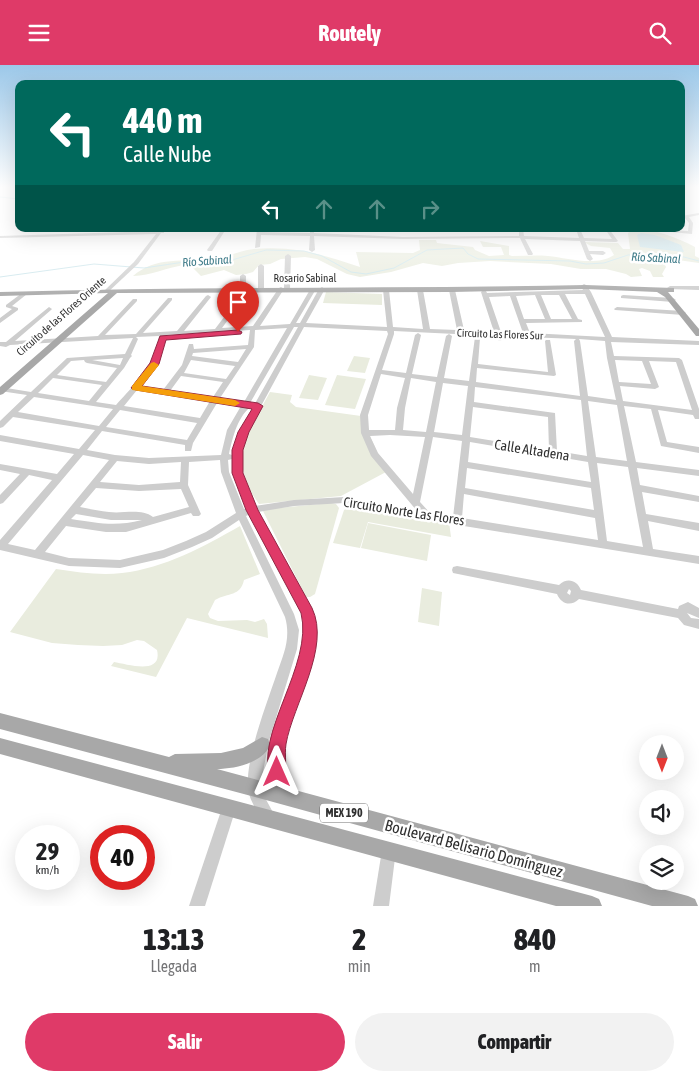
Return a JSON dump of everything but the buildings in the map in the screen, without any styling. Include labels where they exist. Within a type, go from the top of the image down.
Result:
[{"type":"main road","name":"Rosario Sabinal","points":[[0,294],[116,290],[284,289],[452,290],[485,293],[521,288],[656,289],[672,292]]},
{"type":"main road","points":[[1,389],[51,342],[116,290]]},
{"type":"main road","name":"Circuito de las Flores Oriente","points":[[51,342],[107,291]]},
{"type":"main road","points":[[672,292],[683,313],[699,334]]},
{"type":"main road","name":"Boulevard Belisario Domínguez","points":[[0,721],[255,787],[295,800],[688,906]]},
{"type":"main road","points":[[160,763],[221,761],[246,756],[262,745]]},
{"type":"main road","name":"Boulevard Belisario Domínguez","points":[[0,746],[389,850],[568,903],[592,906]]},
{"type":"street","points":[[680,232],[690,233],[691,225]]},
{"type":"street","points":[[0,235],[130,232]]},
{"type":"street","points":[[116,290],[132,275],[139,263],[153,247],[160,232]]},
{"type":"street","points":[[210,250],[222,232]]},
{"type":"street","points":[[257,247],[258,232]]},
{"type":"street","points":[[281,232],[308,232]]},
{"type":"street","points":[[312,232],[312,249]]},
{"type":"street","points":[[319,232],[341,235],[446,239],[522,237],[616,242],[609,232]]},
{"type":"street","points":[[446,239],[447,232]]},
{"type":"street","points":[[493,232],[493,237]]},
{"type":"street","points":[[521,232],[530,254]]},
{"type":"street","points":[[579,232],[590,259]]},
{"type":"street","points":[[587,251],[603,253]]},
{"type":"street","points":[[12,414],[188,446],[215,400],[251,347],[255,329],[284,289],[288,256]]},
{"type":"street","name":"Circuito de las Flores Oriente","points":[[107,291],[139,263]]},
{"type":"street","points":[[260,290],[261,266]]},
{"type":"street","points":[[218,329],[245,290],[243,276]]},
{"type":"street","points":[[4,344],[296,327],[477,338],[500,337],[485,293],[512,295],[561,293],[585,288],[608,340],[618,403],[649,552]]},
{"type":"street","points":[[623,297],[699,288]]},
{"type":"street","points":[[270,819],[256,795],[255,787],[262,745],[291,649],[294,630],[290,617],[241,514],[225,472],[224,458],[231,430],[318,289]]},
{"type":"street","points":[[386,290],[390,332],[364,415],[365,433],[374,454],[427,516]]},
{"type":"street","points":[[420,290],[427,331]]},
{"type":"street","points":[[452,290],[462,333]]},
{"type":"street","points":[[537,293],[549,321]]},
{"type":"street","points":[[522,321],[578,321],[561,293]]},
{"type":"street","points":[[0,321],[16,309],[8,306],[24,294]]},
{"type":"street","points":[[512,295],[527,335]]},
{"type":"street","points":[[180,332],[208,297]]},
{"type":"street","points":[[91,403],[122,367],[137,337],[170,299]]},
{"type":"street","points":[[100,337],[135,300]]},
{"type":"street","points":[[0,349],[49,309]]},
{"type":"street","points":[[617,309],[683,313]]},
{"type":"street","points":[[295,800],[277,772],[277,745],[306,657],[311,625],[307,612],[252,510],[237,473],[236,457],[243,432],[258,406],[296,327]]},
{"type":"street","points":[[163,335],[218,329],[255,329]]},
{"type":"street","name":"Circuito Las Flores Sur","points":[[390,332],[427,331],[548,341],[608,340],[699,343]]},
{"type":"street","points":[[1,546],[102,429],[155,364],[163,335]]},
{"type":"street","points":[[398,431],[401,408],[418,335]]},
{"type":"street","name":"Circuito Las Flores Sur","points":[[500,337],[527,335],[699,348]]},
{"type":"street","points":[[416,501],[442,380],[449,336]]},
{"type":"street","points":[[51,342],[100,337],[137,337]]},
{"type":"street","points":[[457,520],[477,338]]},
{"type":"street","points":[[475,366],[552,375],[548,341]]},
{"type":"street","points":[[577,341],[603,545]]},
{"type":"street","points":[[190,351],[251,347]]},
{"type":"street","points":[[190,351],[239,364]]},
{"type":"street","points":[[165,392],[179,374],[190,351]]},
{"type":"street","points":[[0,425],[69,359],[129,356]]},
{"type":"street","points":[[378,372],[698,415],[679,360],[610,357]]},
{"type":"street","points":[[69,359],[122,367]]},
{"type":"street","points":[[616,384],[655,387],[645,359]]},
{"type":"street","points":[[179,374],[228,381]]},
{"type":"street","points":[[52,376],[108,384]]},
{"type":"street","points":[[136,388],[258,406]]},
{"type":"street","points":[[1,389],[202,421]]},
{"type":"street","points":[[471,404],[552,415],[553,453]]},
{"type":"street","points":[[654,408],[664,444],[699,450]]},
{"type":"street","name":"Calle Altadena","points":[[365,433],[398,431],[431,434],[593,460],[632,463],[699,473]]},
{"type":"street","points":[[0,438],[115,458],[149,461],[185,461],[236,457]]},
{"type":"street","points":[[36,555],[75,510],[115,458]]},
{"type":"street","points":[[65,522],[106,529],[126,528],[195,512],[184,485],[185,461]]},
{"type":"street","points":[[463,464],[596,486]]},
{"type":"street","points":[[0,467],[60,478]]},
{"type":"street","points":[[1,500],[27,473]]},
{"type":"street","points":[[94,485],[139,489],[156,489],[184,485]]},
{"type":"street","points":[[637,488],[699,499]]},
{"type":"street","points":[[460,490],[600,515]]},
{"type":"street","name":"Circuito Norte Las Flores","points":[[1,546],[69,562],[120,564],[164,554],[209,535],[241,514],[252,510],[294,503],[344,500],[427,516],[699,560]]},
{"type":"street","points":[[75,510],[111,516],[140,516],[152,521]]},
{"type":"street","points":[[642,517],[699,527]]},
{"type":"street","points":[[457,571],[561,590],[565,597],[570,599],[575,597],[577,593],[681,614],[688,622],[699,624]]},
{"type":"street","points":[[681,614],[682,609],[688,607],[699,613]]},
{"type":"street","points":[[197,906],[229,808]]},
{"type":"street","points":[[381,906],[389,850]]},
{"type":"shaded area","points":[[657,232],[680,240],[695,247],[695,256],[699,258],[699,263],[664,258],[663,261],[666,267],[662,274],[664,277],[653,277],[650,271],[642,268],[639,269],[642,276],[631,277],[606,269],[581,269],[551,264],[490,261],[442,266],[423,263],[391,272],[360,277],[347,274],[317,259],[305,257],[281,259],[270,264],[259,265],[253,272],[246,274],[236,275],[224,270],[201,276],[191,266],[186,265],[146,275],[133,276],[151,265],[171,261],[218,258],[249,250],[269,248],[308,252],[360,267],[356,252],[413,253],[420,250],[419,240],[436,240],[437,243],[473,247],[475,250],[489,256],[504,255],[501,247],[483,247],[480,241],[509,246],[509,255],[512,256],[544,256],[582,261],[599,261],[614,255],[610,248],[591,246],[584,242],[618,243],[623,249],[630,249],[628,233]]},
{"type":"shaded area","points":[[326,292],[382,294],[382,305],[323,303]]},
{"type":"shaded area","points":[[354,356],[370,358],[365,373],[347,371]]},
{"type":"shaded area","points":[[309,375],[327,378],[318,400],[299,398]]},
{"type":"shaded area","points":[[337,375],[366,379],[355,409],[325,405]]},
{"type":"shaded area","points":[[270,392],[292,395],[290,402],[296,407],[361,416],[386,472],[341,496],[259,504],[249,488],[242,460],[248,434]]},
{"type":"shaded area","points":[[336,504],[339,508],[315,594],[306,597],[263,511],[267,509]]},
{"type":"shaded area","points":[[354,505],[449,522],[451,537],[368,522],[360,548],[333,543],[344,510]]},
{"type":"shaded area","points":[[368,523],[431,535],[427,561],[361,548]]},
{"type":"shaded area","points":[[240,526],[260,574],[244,580],[237,592],[215,600],[208,614],[210,618],[218,621],[247,620],[255,622],[264,619],[267,624],[268,638],[187,618],[156,677],[111,666],[114,662],[143,667],[155,663],[157,650],[144,641],[137,640],[122,645],[78,645],[52,643],[10,632],[56,569],[106,574],[153,567],[183,556]]},
{"type":"shaded area","points":[[422,588],[442,592],[439,626],[418,622]]},
{"type":"water","points":[[641,233],[655,235],[681,245],[684,252],[640,247],[637,235]]},
{"type":"waterway","name":"Río Sabinal","points":[[0,277],[94,264],[144,268],[191,261],[232,260],[266,250],[304,251],[322,256],[351,272],[366,274],[394,268],[427,250],[463,248],[468,254],[478,259],[570,261],[586,264],[604,263],[628,255],[650,255],[684,257],[699,261]]},
{"type":"slow traffic","points":[[154,365],[136,388],[235,403]]},
{"type":"route","points":[[238,332],[162,337],[163,340],[155,364],[136,388],[258,406],[243,432],[236,457],[237,473],[252,510],[307,612],[311,625],[306,657],[277,745],[277,772]]}]
